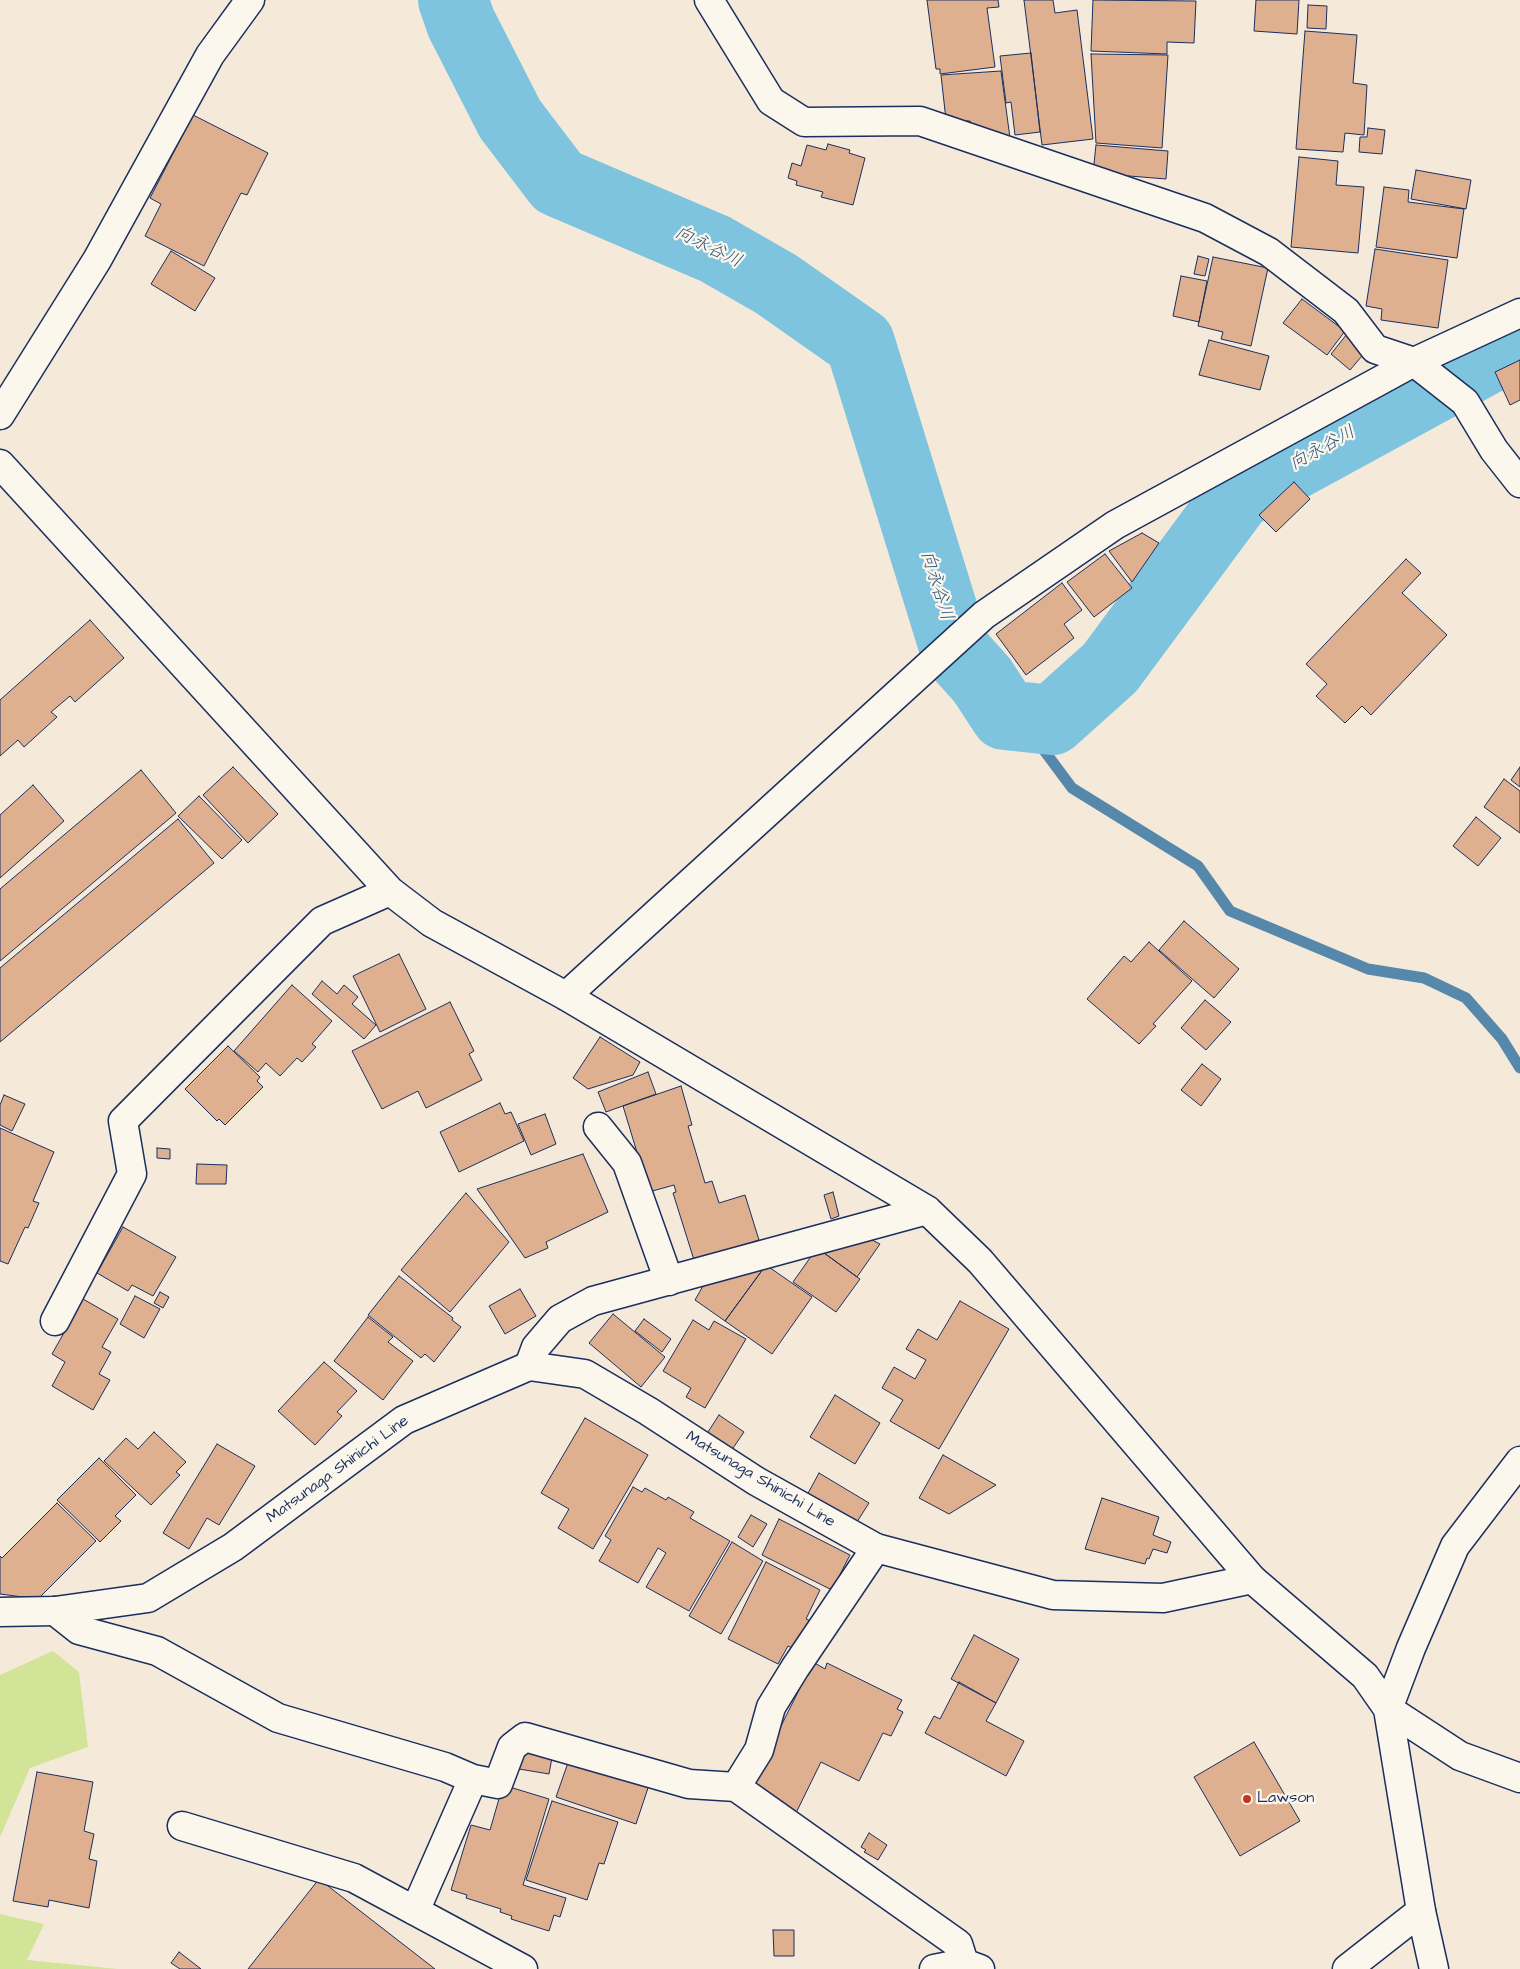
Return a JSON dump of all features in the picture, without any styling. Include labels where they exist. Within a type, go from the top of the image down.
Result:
[{"type":"street","points":[[0,415],[97,260],[210,55],[250,0]]},
{"type":"street","points":[[709,0],[770,101],[804,122],[920,121],[1205,218],[1269,252],[1346,311],[1375,349],[1414,362],[1466,402],[1494,450],[1520,483]]},
{"type":"street","points":[[566,996],[984,615],[1115,526],[1414,362],[1520,313]]},
{"type":"street","points":[[0,464],[390,891],[432,923],[566,996],[927,1210],[980,1261],[1252,1579],[1365,1676],[1388,1709],[1460,1756],[1520,1778]]},
{"type":"street","points":[[55,1321],[132,1174],[123,1121],[322,921],[390,891]]},
{"type":"street","points":[[598,1127],[627,1163],[670,1281]]},
{"type":"street","points":[[529,1366],[536,1347],[560,1319],[593,1302],[927,1210]]},
{"type":"street","name":"Matsunaga Shinichi Line","points":[[0,1612],[56,1611],[148,1598],[233,1547],[404,1420],[529,1366],[585,1374],[648,1411],[756,1481],[876,1548],[1053,1596],[1163,1598],[1252,1579]]},
{"type":"street","points":[[1434,1969],[1421,1911],[1388,1709],[1411,1648],[1455,1546],[1520,1460]]},
{"type":"street","points":[[736,1787],[759,1750],[771,1707],[876,1548]]},
{"type":"street","points":[[56,1611],[79,1630],[157,1651],[278,1718],[445,1767],[473,1779],[498,1784],[512,1747],[525,1737],[689,1784],[736,1787],[958,1944],[972,1966],[934,1969]]},
{"type":"street","points":[[415,1911],[473,1779]]},
{"type":"street","points":[[182,1826],[354,1878],[523,1969]]},
{"type":"street","points":[[1347,1969],[1421,1911]]},
{"type":"green space","points":[[53,1651],[79,1672],[88,1747],[30,1768],[0,1837],[0,1675]]},
{"type":"green space","points":[[0,1914],[44,1924],[27,1960],[118,1969],[0,1969]]},
{"type":"building","points":[[927,0],[998,0],[999,7],[987,8],[995,67],[940,74],[940,69],[936,69]]},
{"type":"building","points":[[1024,0],[1053,0],[1055,13],[1077,10],[1093,139],[1042,145]]},
{"type":"building","points":[[1093,0],[1196,1],[1194,43],[1167,42],[1167,54],[1091,51]]},
{"type":"building","points":[[1256,0],[1299,0],[1297,34],[1254,31]]},
{"type":"building","points":[[1308,5],[1327,6],[1326,29],[1307,28]]},
{"type":"building","points":[[1305,31],[1357,35],[1353,83],[1367,85],[1364,135],[1345,133],[1343,152],[1296,149]]},
{"type":"building","points":[[1031,53],[1040,132],[1015,135],[1011,102],[1006,103],[1000,56]]},
{"type":"building","points":[[1091,54],[1168,55],[1162,148],[1096,143]]},
{"type":"building","points":[[1001,71],[1010,138],[972,129],[970,121],[946,120],[941,75]]},
{"type":"building","points":[[193,115],[268,153],[247,195],[241,193],[204,266],[145,236],[161,204],[150,198]]},
{"type":"building","points":[[1368,128],[1385,130],[1382,154],[1359,152],[1360,137],[1367,137]]},
{"type":"building","points":[[828,144],[850,150],[849,153],[865,158],[853,205],[821,197],[823,192],[796,185],[797,181],[788,178],[792,163],[801,166],[807,145],[826,150]]},
{"type":"building","points":[[1096,145],[1168,151],[1166,179],[1093,173]]},
{"type":"building","points":[[1299,157],[1338,161],[1336,185],[1364,187],[1358,253],[1291,247]]},
{"type":"building","points":[[1416,170],[1471,180],[1466,209],[1411,199]]},
{"type":"building","points":[[1384,187],[1409,190],[1408,202],[1464,209],[1457,258],[1376,247]]},
{"type":"building","points":[[1375,249],[1448,260],[1438,328],[1381,320],[1382,309],[1366,306]]},
{"type":"building","points":[[171,251],[215,278],[195,311],[151,284]]},
{"type":"building","points":[[1198,256],[1209,259],[1205,276],[1194,274]]},
{"type":"building","points":[[1213,257],[1268,268],[1251,346],[1221,339],[1223,332],[1198,326]]},
{"type":"building","points":[[1181,276],[1207,281],[1199,322],[1173,316]]},
{"type":"building","points":[[1302,299],[1345,331],[1327,355],[1283,323]]},
{"type":"building","points":[[1347,334],[1367,350],[1350,370],[1331,354]]},
{"type":"building","points":[[1209,340],[1269,356],[1260,390],[1199,375]]},
{"type":"building","points":[[1520,360],[1520,400],[1510,405],[1495,372]]},
{"type":"building","points":[[1294,482],[1310,499],[1276,532],[1259,515]]},
{"type":"building","points":[[1142,533],[1159,543],[1132,582],[1109,551]]},
{"type":"building","points":[[1105,554],[1132,588],[1094,617],[1067,582]]},
{"type":"building","points":[[1406,559],[1421,573],[1402,593],[1447,635],[1371,715],[1362,706],[1345,723],[1316,696],[1327,684],[1306,664]]},
{"type":"building","points":[[1062,583],[1082,610],[1064,624],[1074,638],[1026,675],[996,634]]},
{"type":"building","points":[[90,620],[124,658],[75,702],[70,696],[51,712],[57,717],[24,747],[18,740],[0,756],[0,700]]},
{"type":"building","points":[[233,767],[278,814],[248,843],[203,795]]},
{"type":"building","points":[[1520,767],[1520,787],[1511,780]]},
{"type":"building","points":[[141,770],[176,813],[0,961],[0,889]]},
{"type":"building","points":[[1504,779],[1520,791],[1520,833],[1484,807]]},
{"type":"building","points":[[33,785],[64,821],[0,878],[0,815]]},
{"type":"building","points":[[199,796],[242,840],[222,859],[178,816]]},
{"type":"building","points":[[1476,817],[1501,838],[1478,866],[1453,846]]},
{"type":"building","points":[[178,819],[214,863],[0,1042],[0,968]]},
{"type":"building","points":[[1184,921],[1239,969],[1214,998],[1159,950]]},
{"type":"building","points":[[1149,942],[1192,981],[1153,1024],[1156,1026],[1139,1044],[1087,999],[1124,956],[1131,962]]},
{"type":"building","points":[[399,954],[426,1009],[380,1032],[353,976]]},
{"type":"building","points":[[322,981],[337,994],[344,985],[358,997],[352,1004],[376,1025],[364,1039],[312,994]]},
{"type":"building","points":[[292,985],[332,1021],[312,1044],[316,1047],[302,1062],[297,1058],[280,1076],[266,1063],[258,1072],[234,1051]]},
{"type":"building","points":[[1205,1000],[1231,1022],[1206,1050],[1181,1028]]},
{"type":"building","points":[[450,1002],[474,1051],[469,1054],[482,1080],[426,1108],[418,1091],[382,1109],[352,1051]]},
{"type":"building","points":[[600,1037],[640,1062],[633,1075],[588,1089],[573,1078]]},
{"type":"building","points":[[228,1046],[260,1077],[257,1081],[263,1087],[225,1125],[219,1119],[217,1121],[185,1089]]},
{"type":"building","points":[[1202,1064],[1221,1079],[1201,1106],[1181,1090]]},
{"type":"building","points":[[648,1072],[656,1094],[606,1112],[598,1092]]},
{"type":"building","points":[[681,1086],[692,1125],[688,1126],[705,1183],[712,1181],[719,1203],[745,1195],[759,1240],[694,1260],[673,1193],[676,1192],[674,1185],[649,1192],[623,1106]]},
{"type":"building","points":[[4,1095],[25,1104],[12,1131],[0,1125],[0,1105]]},
{"type":"building","points":[[500,1103],[505,1114],[511,1112],[524,1141],[459,1172],[440,1132]]},
{"type":"building","points":[[545,1114],[556,1144],[531,1155],[518,1124]]},
{"type":"building","points":[[0,1128],[54,1152],[33,1201],[39,1203],[28,1228],[25,1227],[8,1264],[0,1261]]},
{"type":"building","points":[[157,1148],[170,1149],[170,1159],[157,1158]]},
{"type":"building","points":[[583,1154],[608,1212],[546,1242],[548,1248],[525,1258],[477,1189]]},
{"type":"building","points":[[197,1164],[227,1165],[226,1184],[196,1184]]},
{"type":"building","points":[[833,1192],[839,1216],[831,1219],[824,1195]]},
{"type":"building","points":[[466,1193],[509,1242],[450,1312],[401,1270]]},
{"type":"building","points":[[123,1227],[176,1257],[153,1296],[132,1285],[128,1291],[97,1273]]},
{"type":"building","points":[[870,1239],[880,1244],[857,1277],[820,1250]]},
{"type":"building","points":[[817,1248],[860,1279],[836,1312],[793,1282]]},
{"type":"building","points":[[766,1265],[812,1297],[772,1354],[725,1321]]},
{"type":"building","points":[[766,1265],[725,1321],[695,1300],[707,1279]]},
{"type":"building","points":[[399,1276],[453,1318],[452,1320],[461,1327],[434,1362],[425,1354],[421,1358],[368,1315]]},
{"type":"building","points":[[520,1289],[536,1316],[505,1334],[489,1306]]},
{"type":"building","points":[[160,1292],[169,1297],[163,1308],[154,1303]]},
{"type":"building","points":[[135,1296],[160,1309],[144,1338],[120,1324]]},
{"type":"building","points":[[83,1299],[118,1319],[102,1347],[111,1352],[99,1374],[110,1380],[93,1410],[52,1386],[65,1362],[52,1354]]},
{"type":"building","points":[[960,1301],[1009,1329],[939,1449],[890,1421],[903,1400],[882,1388],[894,1367],[915,1379],[926,1360],[906,1349],[918,1329],[937,1340]]},
{"type":"building","points":[[613,1314],[665,1357],[641,1387],[589,1343]]},
{"type":"building","points":[[368,1317],[393,1337],[388,1342],[413,1361],[383,1400],[334,1361]]},
{"type":"building","points":[[644,1319],[671,1339],[662,1352],[635,1331]]},
{"type":"building","points":[[693,1320],[709,1330],[714,1321],[746,1339],[705,1408],[686,1397],[691,1388],[663,1371]]},
{"type":"building","points":[[324,1362],[357,1391],[337,1412],[342,1416],[315,1445],[278,1411]]},
{"type":"building","points":[[835,1395],[880,1423],[855,1464],[810,1437]]},
{"type":"building","points":[[719,1415],[744,1432],[731,1451],[706,1435]]},
{"type":"building","points":[[585,1418],[648,1455],[593,1549],[558,1528],[569,1509],[541,1493]]},
{"type":"building","points":[[154,1432],[186,1462],[176,1472],[180,1475],[151,1505],[104,1461],[126,1438],[138,1449]]},
{"type":"building","points":[[217,1444],[255,1466],[219,1525],[207,1518],[189,1549],[163,1533]]},
{"type":"building","points":[[943,1455],[996,1485],[949,1514],[919,1498]]},
{"type":"building","points":[[99,1458],[136,1495],[115,1516],[121,1521],[100,1542],[57,1500]]},
{"type":"building","points":[[819,1473],[869,1503],[855,1525],[806,1497]]},
{"type":"building","points":[[633,1487],[642,1492],[645,1488],[666,1500],[668,1497],[694,1512],[690,1518],[730,1541],[689,1611],[646,1587],[666,1553],[658,1548],[638,1583],[599,1561],[611,1540],[605,1536]]},
{"type":"building","points":[[1102,1498],[1159,1517],[1153,1535],[1171,1542],[1167,1553],[1153,1549],[1145,1564],[1085,1549]]},
{"type":"building","points":[[57,1503],[96,1541],[38,1599],[0,1594],[0,1556],[2,1558]]},
{"type":"building","points":[[751,1515],[767,1524],[753,1547],[738,1537]]},
{"type":"building","points":[[779,1519],[850,1555],[832,1590],[762,1555]]},
{"type":"building","points":[[732,1542],[763,1561],[721,1634],[689,1616]]},
{"type":"building","points":[[766,1562],[820,1590],[806,1619],[813,1622],[798,1651],[788,1646],[778,1664],[728,1639]]},
{"type":"building","points":[[974,1635],[1019,1659],[996,1703],[951,1679]]},
{"type":"building","points":[[813,1662],[825,1669],[827,1663],[902,1700],[897,1709],[903,1712],[891,1736],[883,1733],[859,1781],[821,1762],[794,1817],[747,1794]]},
{"type":"building","points":[[959,1682],[996,1703],[986,1721],[1024,1741],[1006,1776],[925,1733],[934,1716],[940,1719]]},
{"type":"building","name":"Lawson","points":[[1254,1742],[1300,1821],[1240,1856],[1194,1777]]},
{"type":"building","points":[[517,1745],[553,1752],[549,1774],[513,1768]]},
{"type":"building","points":[[570,1757],[649,1785],[636,1824],[556,1797]]},
{"type":"building","points":[[37,1772],[93,1782],[84,1831],[94,1834],[89,1859],[97,1861],[89,1908],[49,1900],[48,1907],[13,1901]]},
{"type":"building","points":[[503,1785],[549,1799],[523,1885],[566,1898],[560,1917],[554,1915],[549,1931],[511,1919],[512,1916],[500,1912],[501,1909],[466,1898],[467,1895],[451,1890],[471,1825],[490,1830]]},
{"type":"building","points":[[552,1801],[618,1822],[604,1864],[599,1863],[587,1900],[526,1880]]},
{"type":"building","points":[[869,1833],[887,1845],[878,1860],[864,1852],[866,1850],[861,1847]]},
{"type":"building","points":[[319,1879],[435,1969],[248,1969]]},
{"type":"building","points":[[773,1930],[794,1930],[794,1956],[774,1956]]},
{"type":"building","points":[[179,1952],[201,1969],[180,1969],[171,1963]]},
{"type":"waterway","name":"向永谷川","points":[[453,0],[461,23],[510,119],[558,182],[715,249],[776,284],[860,343],[955,650],[982,680],[1005,715],[1052,720],[1110,668],[1238,495],[1520,341]]},
{"type":"waterway","points":[[1005,715],[1043,749],[1072,788],[1198,866],[1230,911],[1368,969],[1424,978],[1466,998],[1502,1039],[1520,1068]]},
{"type":"place","name":"Lawson","points":[[1247,1799]]}]
